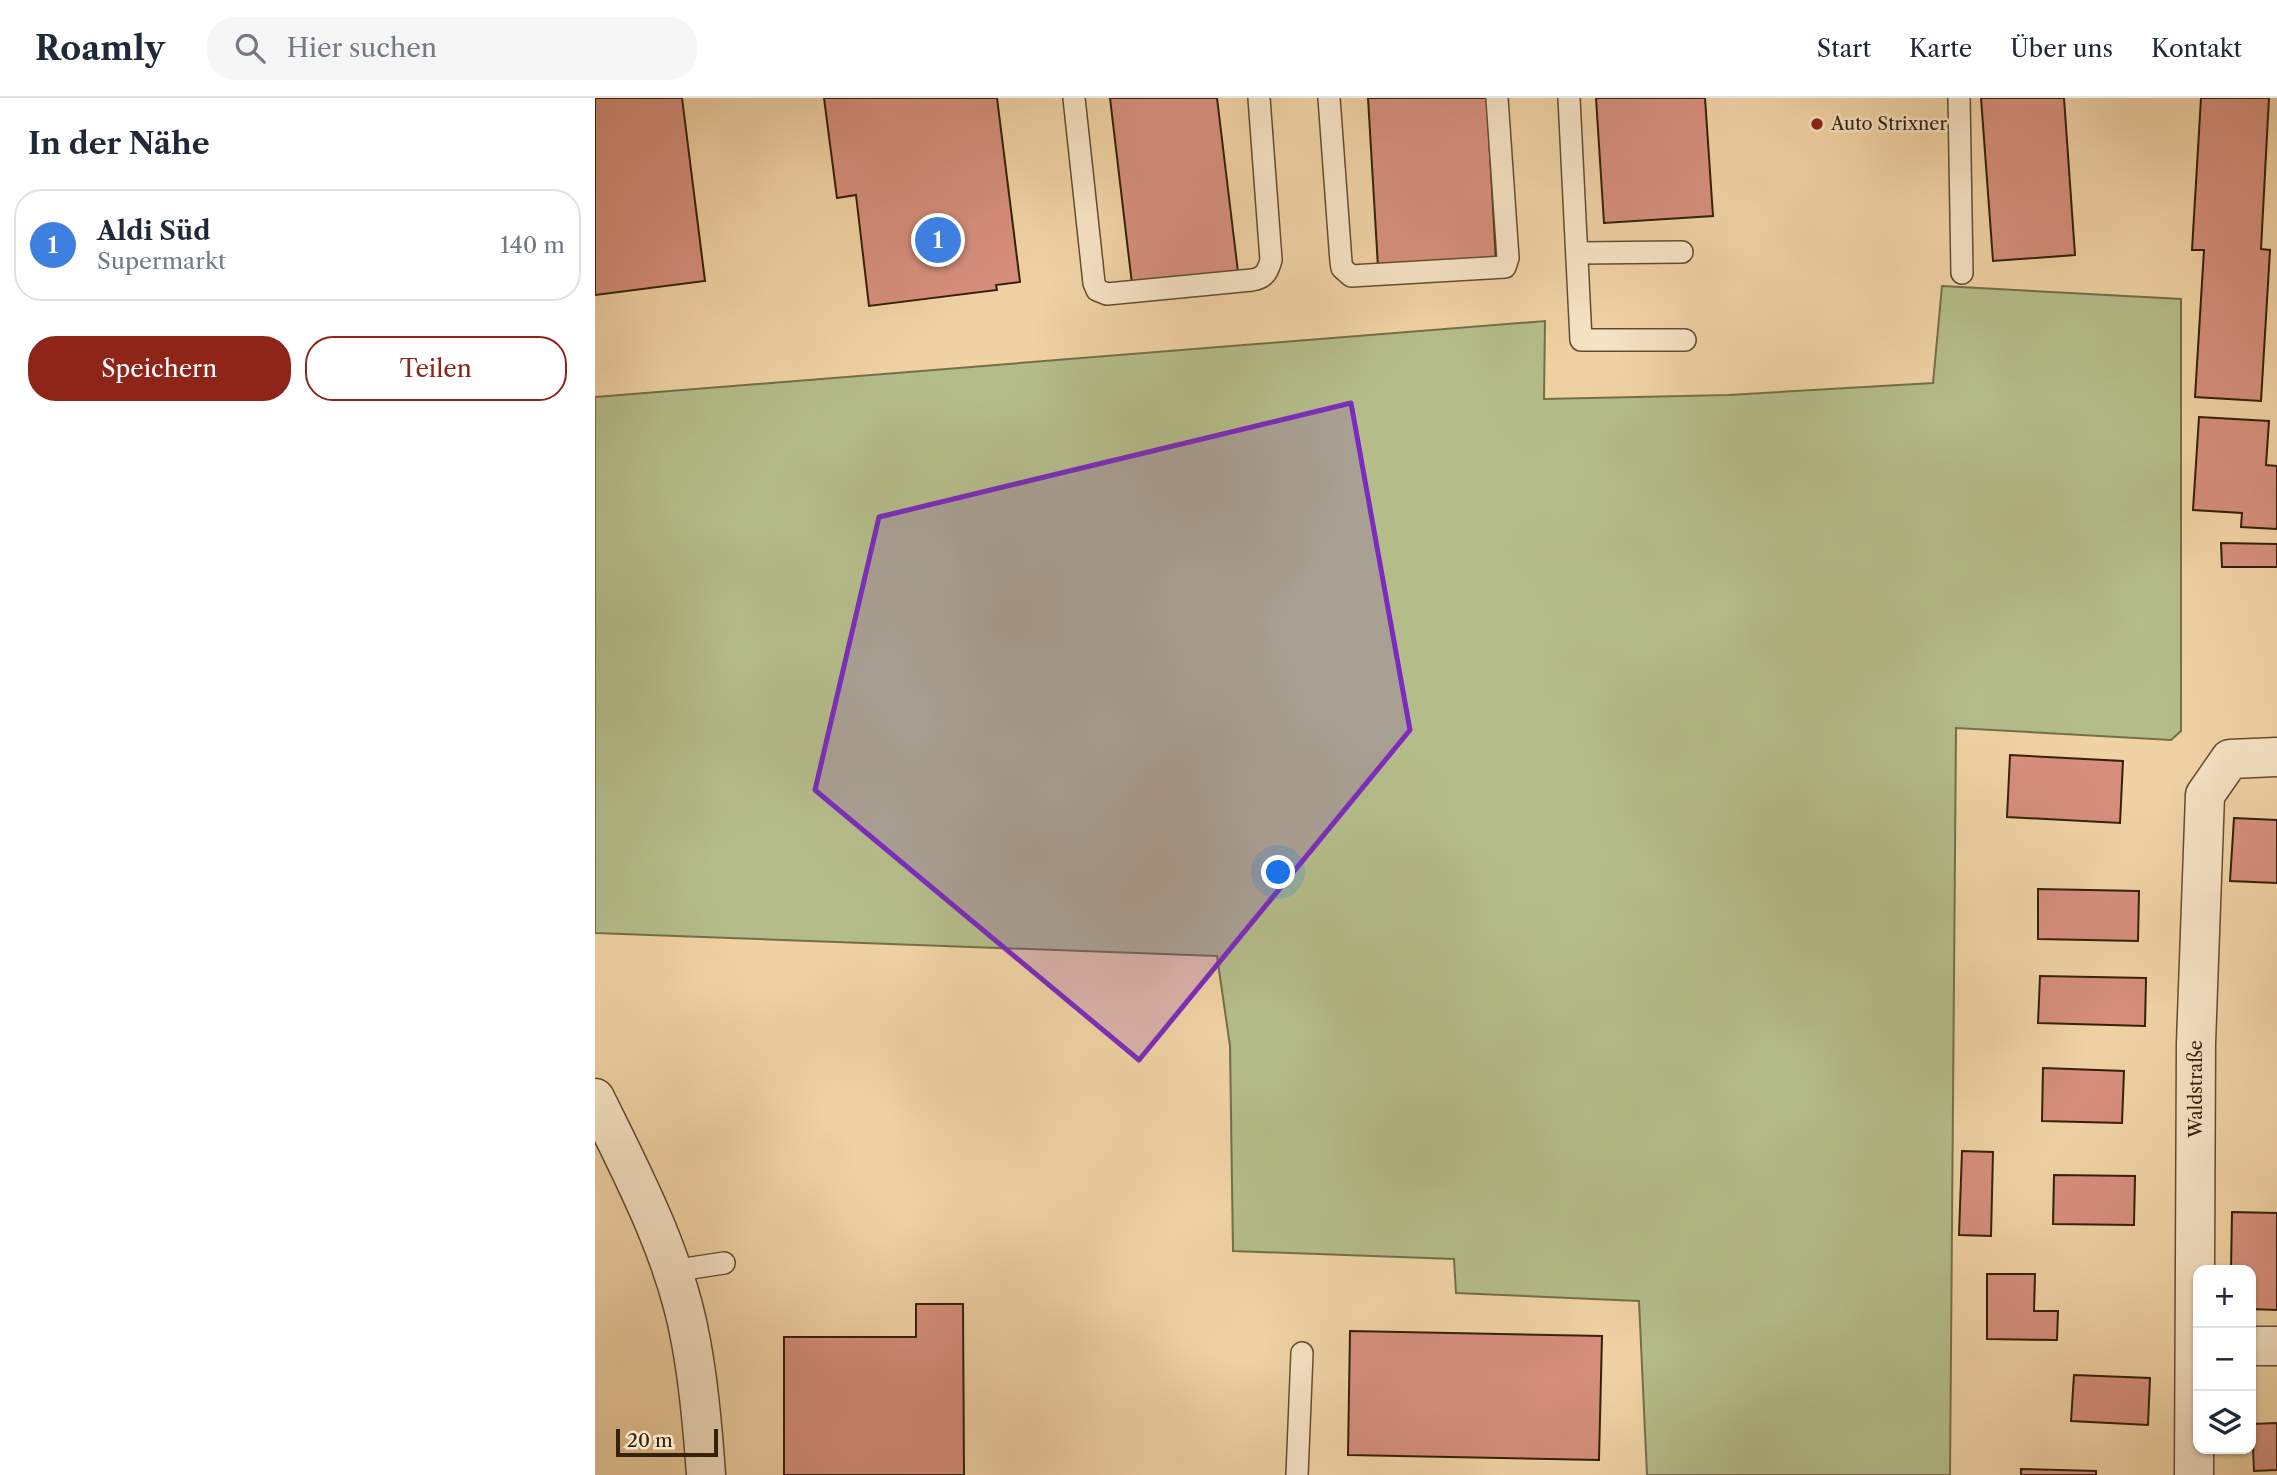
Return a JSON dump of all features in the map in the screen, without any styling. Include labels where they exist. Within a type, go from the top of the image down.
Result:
[{"type":"street","name":"Waldstraße","points":[[2197,1328],[2196,1044],[2205,795],[2230,759],[2277,757]]},
{"type":"street","points":[[595,1098],[603,1131],[656,1228],[672,1271],[691,1341],[706,1475]]},
{"type":"street","points":[[2256,1346],[2277,1346]]},
{"type":"street","name":"Waldstraße","points":[[2194,1475],[2196,1391]]},
{"type":"lane","points":[[1074,98],[1094,283],[1097,290],[1107,294],[1252,280],[1261,278],[1266,273],[1271,260],[1259,98]]},
{"type":"lane","points":[[1329,98],[1342,268],[1351,276],[1505,267],[1508,258],[1497,98]]},
{"type":"lane","points":[[1569,98],[1581,340],[1685,340]]},
{"type":"lane","points":[[1959,98],[1962,273]]},
{"type":"lane","points":[[1578,253],[1682,252]]},
{"type":"lane","points":[[672,1271],[724,1263]]},
{"type":"lane","points":[[1297,1475],[1301,1353]]},
{"type":"highlighted area","points":[[1351,403],[1410,730],[1139,1060],[815,790],[879,517]]},
{"type":"green space","points":[[1942,286],[2181,299],[2181,731],[2171,740],[1956,728],[1950,1475],[1647,1475],[1639,1301],[1456,1293],[1454,1259],[1233,1251],[1230,1046],[1217,956],[595,933],[595,397],[1545,321],[1544,399],[1729,395],[1933,383]]},
{"type":"building","points":[[595,98],[682,98],[705,281],[595,295]]},
{"type":"building","points":[[824,98],[997,98],[1020,282],[996,285],[997,290],[869,306],[856,195],[837,198]]},
{"type":"building","points":[[1110,98],[1217,98],[1238,272],[1132,284]]},
{"type":"building","points":[[1368,98],[1487,98],[1496,260],[1378,267]]},
{"type":"building","points":[[1596,98],[1705,98],[1713,216],[1604,223]]},
{"type":"building","points":[[1981,98],[2064,98],[2075,255],[1993,261]]},
{"type":"building","points":[[2201,98],[2269,98],[2261,249],[2270,250],[2261,401],[2195,397],[2204,250],[2192,250]]},
{"type":"building","points":[[2199,417],[2269,421],[2266,465],[2277,466],[2277,529],[2241,527],[2242,513],[2193,510]]},
{"type":"building","points":[[2221,543],[2277,544],[2277,567],[2222,567]]},
{"type":"building","points":[[2010,755],[2123,761],[2120,823],[2007,817]]},
{"type":"building","points":[[2234,818],[2277,820],[2277,883],[2230,881]]},
{"type":"building","points":[[2038,889],[2139,891],[2138,941],[2038,939]]},
{"type":"building","points":[[2040,976],[2146,978],[2145,1026],[2038,1023]]},
{"type":"building","points":[[2043,1068],[2124,1071],[2122,1123],[2042,1121]]},
{"type":"building","points":[[1962,1151],[1993,1152],[1991,1236],[1959,1235]]},
{"type":"building","points":[[2054,1175],[2135,1176],[2134,1225],[2053,1224]]},
{"type":"building","points":[[2232,1212],[2277,1213],[2277,1310],[2256,1309],[2256,1265],[2231,1265]]},
{"type":"building","points":[[1987,1274],[2035,1274],[2034,1311],[2058,1311],[2057,1340],[1987,1339]]},
{"type":"building","points":[[916,1304],[963,1304],[964,1475],[784,1475],[784,1337],[916,1337]]},
{"type":"building","points":[[1350,1331],[1602,1336],[1599,1460],[1348,1455]]},
{"type":"building","points":[[2074,1375],[2150,1378],[2148,1425],[2071,1421]]},
{"type":"building","points":[[2277,1423],[2277,1470],[2254,1471],[2256,1424]]},
{"type":"building","points":[[2021,1469],[2096,1471],[2096,1475],[2021,1475]]},
{"type":"place","name":"Auto Strixner","points":[[1817,124]]},
{"type":"place","name":"Aldi Süd","points":[[938,240]]}]
